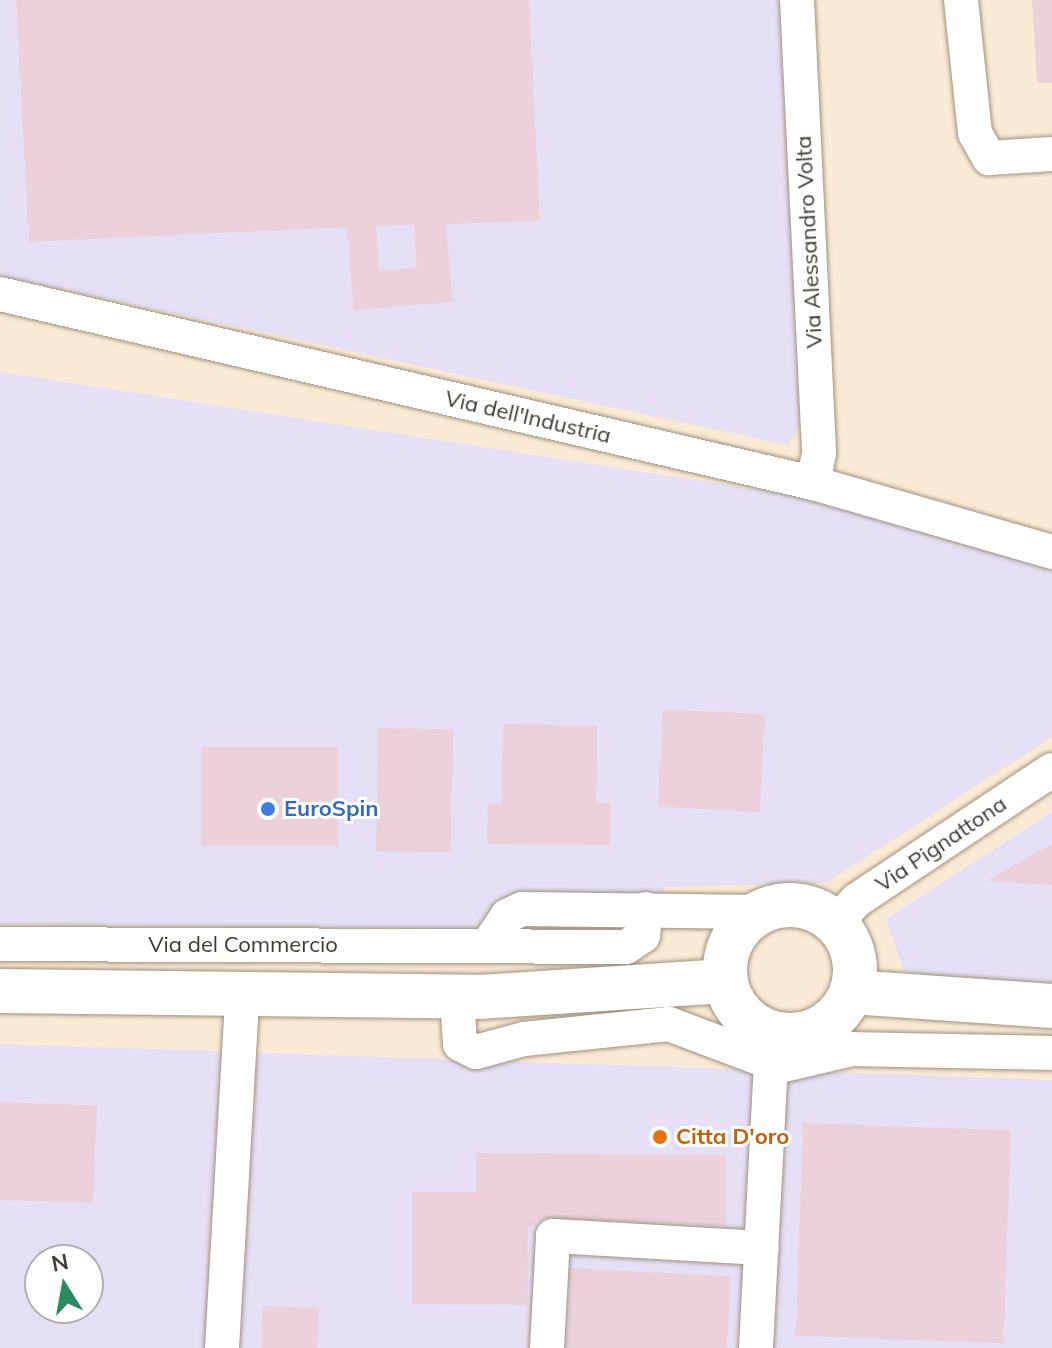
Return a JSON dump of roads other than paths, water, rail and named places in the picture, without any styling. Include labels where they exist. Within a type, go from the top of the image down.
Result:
[{"type":"main road","points":[[791,905],[836,923],[852,948],[852,992],[822,1027],[776,1035],[737,1010],[725,981],[731,941],[759,912],[791,905]]},
{"type":"main road","points":[[0,991],[457,996],[725,981]]},
{"type":"main road","points":[[852,992],[1052,1006]]},
{"type":"street","name":"Via Alessandro Volta","points":[[797,0],[819,453],[813,483]]},
{"type":"street","points":[[961,0],[975,133],[989,158],[1052,154]]},
{"type":"street","name":"Via dell'Industria","points":[[0,294],[813,483],[1052,552]]},
{"type":"street","name":"Via Pignattona","points":[[836,923],[857,900],[1052,770]]},
{"type":"street","name":"Via del Commercio","points":[[0,944],[626,947],[643,936],[646,909],[759,912]]},
{"type":"street","points":[[222,1348],[242,996]]},
{"type":"street","points":[[457,996],[460,1044],[476,1052],[524,1039],[669,1024],[771,1065],[802,1065],[852,1049],[1052,1053]]},
{"type":"street","points":[[756,1348],[771,1065]]},
{"type":"street","points":[[547,1348],[553,1236],[762,1248]]},
{"type":"place","name":"EuroSpin","points":[[268,809]]},
{"type":"place","name":"Citta D'oro","points":[[660,1137]]}]
